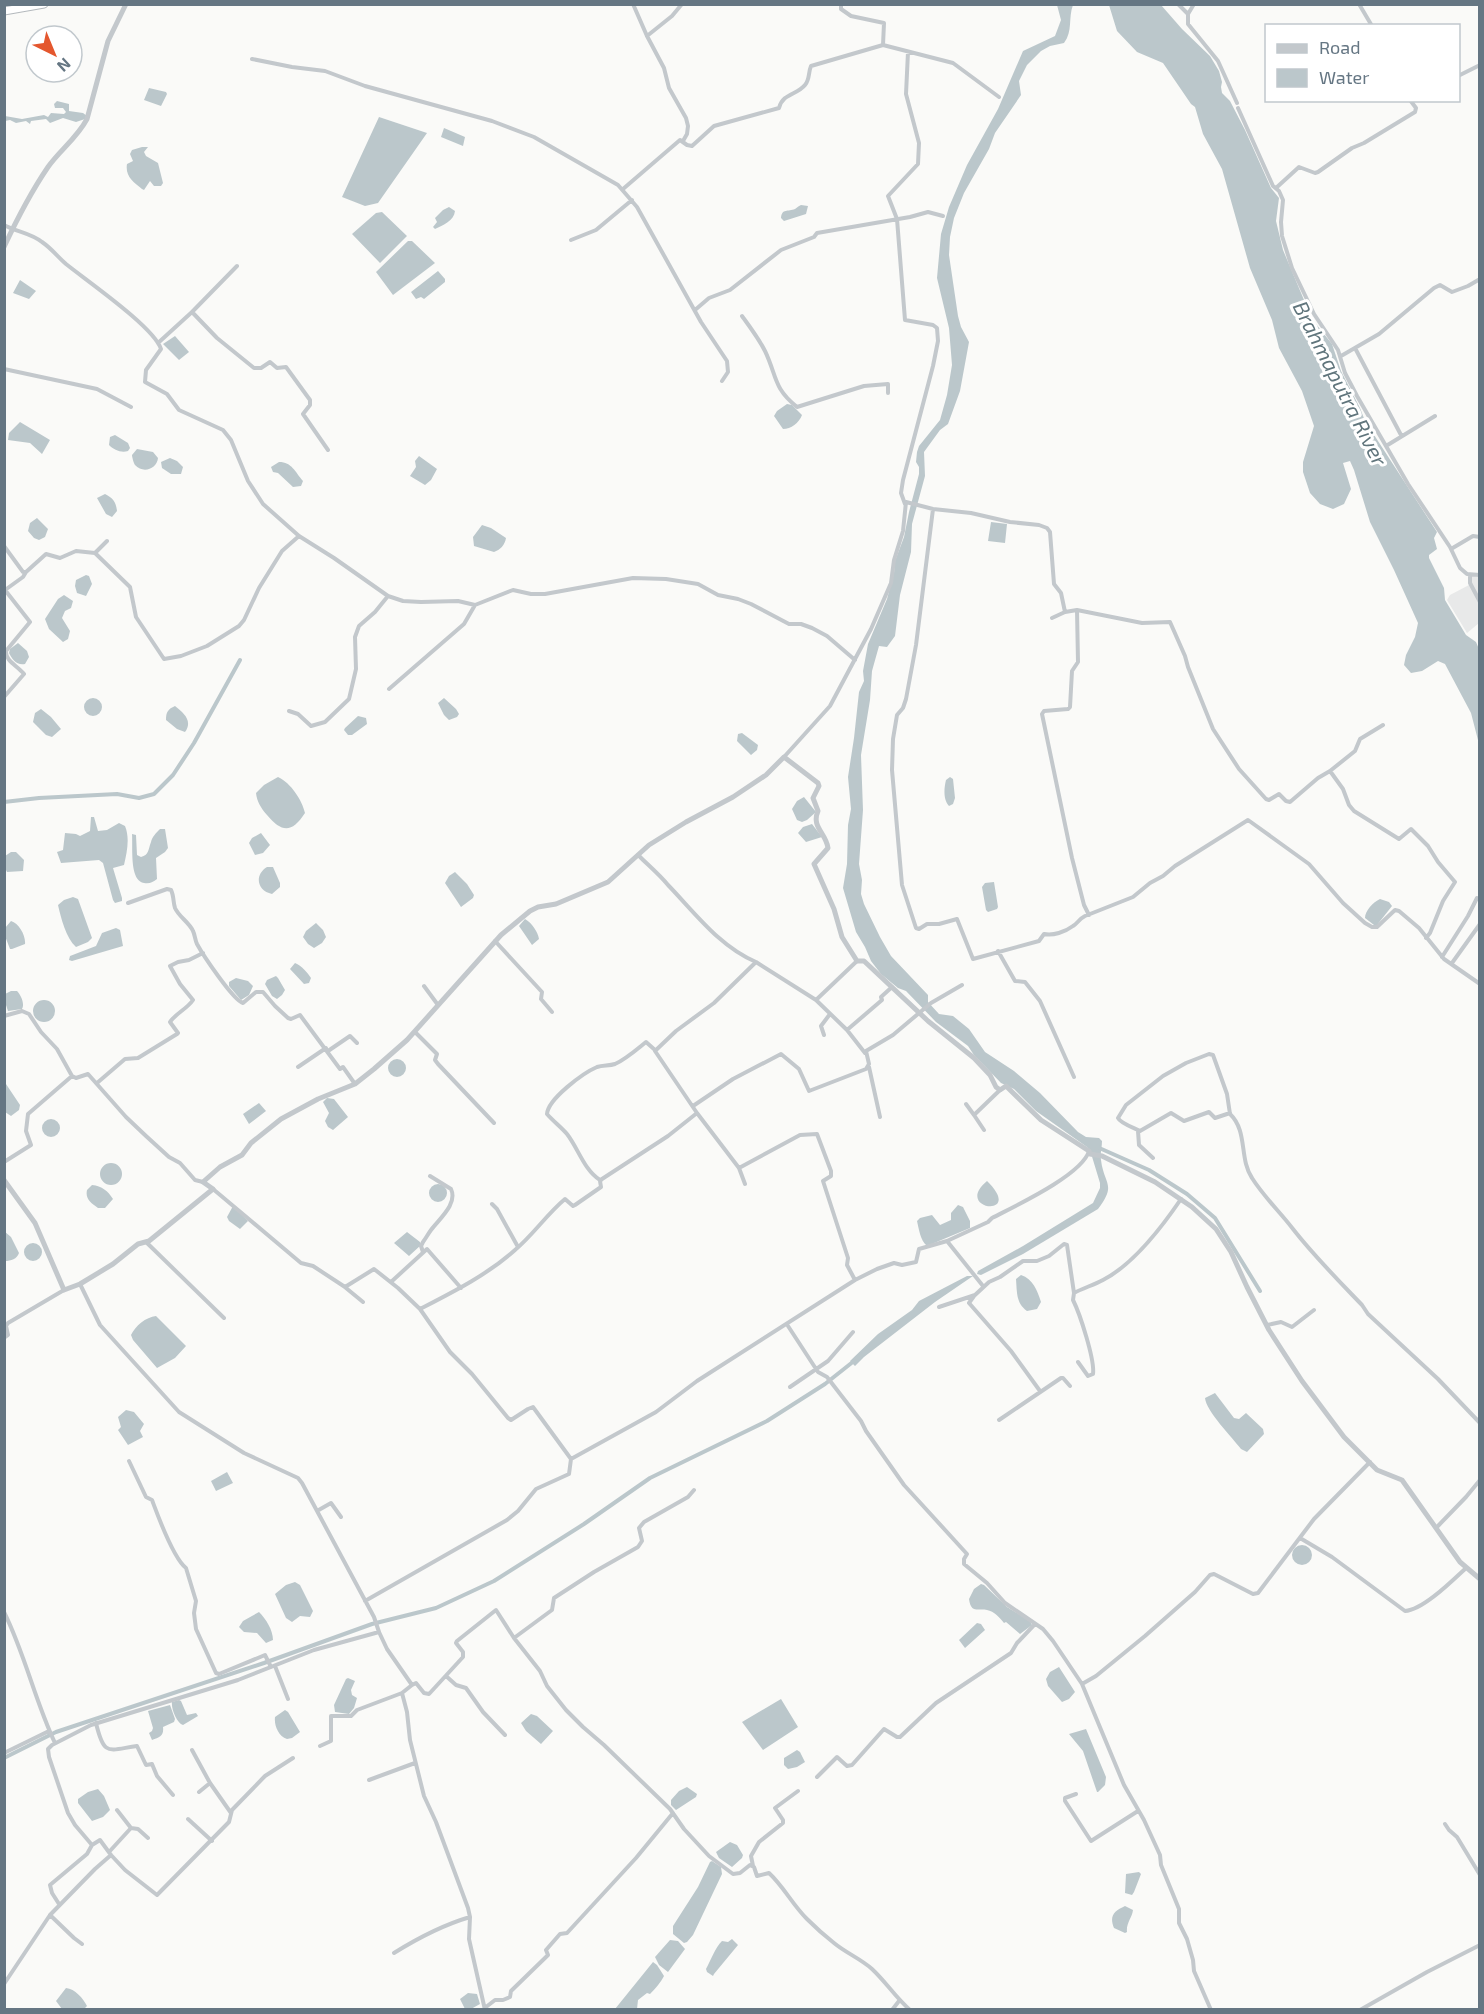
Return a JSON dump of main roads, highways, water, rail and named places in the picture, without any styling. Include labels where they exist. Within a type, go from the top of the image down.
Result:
[{"type":"highway","points":[[4,6],[13,4]]},
{"type":"highway","points":[[4,11],[44,4]]},
{"type":"water","points":[[1057,5],[1073,5],[1067,38],[1064,43],[1041,51],[1027,65],[1019,81],[1021,95],[995,133],[989,149],[964,193],[954,218],[949,255],[958,316],[969,342],[960,391],[948,424],[940,430],[924,452],[925,476],[912,524],[911,552],[900,595],[895,636],[887,647],[879,646],[872,671],[861,755],[863,810],[859,864],[862,880],[861,894],[891,956],[928,995],[928,1002],[939,1014],[953,1016],[969,1029],[985,1052],[1014,1071],[1040,1093],[1078,1132],[1086,1137],[1099,1138],[1102,1141],[1101,1160],[1108,1189],[1098,1209],[1023,1254],[981,1275],[977,1274],[978,1271],[1093,1203],[1100,1183],[1090,1150],[1087,1147],[1036,1111],[1014,1089],[1001,1083],[968,1046],[936,1022],[906,991],[898,988],[881,974],[871,961],[856,932],[843,888],[851,809],[848,777],[868,644],[887,599],[895,561],[904,537],[919,474],[916,462],[917,452],[919,446],[940,420],[947,395],[952,365],[949,328],[937,278],[941,234],[949,207],[967,165],[998,109],[1023,51],[1055,36],[1061,20]]},
{"type":"water","name":"Brahmaputra River","points":[[1109,5],[1161,5],[1210,56],[1219,71],[1222,93],[1230,101],[1271,188],[1279,198],[1276,221],[1283,250],[1312,319],[1332,344],[1341,371],[1365,421],[1437,532],[1434,538],[1437,549],[1429,555],[1429,558],[1444,588],[1445,600],[1466,635],[1476,642],[1479,649],[1479,744],[1471,713],[1445,664],[1438,661],[1422,671],[1411,673],[1404,665],[1418,623],[1370,522],[1350,461],[1343,463],[1351,489],[1344,504],[1333,509],[1320,504],[1310,493],[1303,472],[1303,462],[1314,426],[1302,391],[1279,348],[1272,320],[1250,268],[1222,169],[1203,134],[1195,107],[1163,63],[1137,52],[1117,31]]},
{"type":"water","points":[[149,88],[166,92],[161,106],[144,100]]},
{"type":"water","points":[[57,101],[69,104],[69,111],[83,113],[87,116],[76,122],[63,118],[50,123],[46,119],[31,121],[30,124],[26,121],[16,123],[10,120],[5,121],[5,116],[22,119],[44,115],[48,117],[51,113],[64,114],[66,112],[63,108],[55,108],[54,104]]},
{"type":"water","points":[[379,117],[427,133],[378,203],[365,206],[342,197]]},
{"type":"water","points":[[444,128],[465,137],[463,146],[441,137]]},
{"type":"water","points":[[148,147],[144,152],[146,156],[158,163],[163,183],[161,186],[154,186],[150,181],[144,190],[128,175],[127,164],[133,161],[130,154],[132,150]]},
{"type":"water","points":[[801,205],[808,206],[806,214],[784,221],[781,218],[784,212]]},
{"type":"water","points":[[449,207],[455,211],[453,217],[435,229],[433,227],[437,222],[435,218]]},
{"type":"water","points":[[382,212],[407,236],[380,263],[352,234],[376,213]]},
{"type":"water","points":[[408,241],[412,241],[435,263],[393,295],[376,272]]},
{"type":"water","points":[[438,271],[445,282],[424,299],[421,297],[416,299],[411,292]]},
{"type":"water","points":[[20,280],[36,291],[29,299],[13,293]]},
{"type":"water","points":[[175,336],[189,352],[179,360],[163,344]]},
{"type":"water","points":[[787,404],[792,405],[802,415],[794,425],[783,429],[774,416]]},
{"type":"water","points":[[20,422],[50,440],[42,454],[30,443],[8,440],[9,433]]},
{"type":"water","points":[[115,435],[128,443],[130,448],[128,451],[118,451],[109,445],[110,437]]},
{"type":"water","points":[[137,449],[153,452],[158,458],[155,465],[146,470],[138,468],[132,455]]},
{"type":"water","points":[[419,456],[437,469],[425,485],[410,476]]},
{"type":"water","points":[[170,458],[183,467],[181,474],[171,474],[162,468],[161,462]]},
{"type":"water","points":[[279,462],[293,468],[303,481],[301,486],[293,487],[278,473],[273,472],[271,467]]},
{"type":"water","points":[[105,494],[116,505],[117,511],[112,517],[106,514],[97,498]]},
{"type":"water","points":[[37,518],[48,529],[45,537],[39,540],[28,531],[30,523]]},
{"type":"water","points":[[991,522],[1007,524],[1005,543],[988,541]]},
{"type":"water","points":[[482,525],[506,538],[498,550],[494,552],[474,546],[473,537]]},
{"type":"water","points":[[86,575],[89,576],[92,584],[86,596],[77,593],[75,586],[76,580]]},
{"type":"water","points":[[64,595],[73,601],[71,608],[65,611],[62,618],[70,631],[68,639],[63,642],[49,629],[45,619],[58,599]]},
{"type":"water","points":[[18,643],[27,651],[29,657],[25,664],[17,663],[9,653],[10,649]]},
{"type":"water","points":[[93,698],[99,701],[102,707],[99,713],[93,716],[87,713],[84,707],[87,701]]},
{"type":"water","points":[[444,698],[456,709],[459,714],[457,717],[449,720],[444,715],[438,703]]},
{"type":"water","points":[[175,706],[188,721],[185,732],[166,720],[168,711]]},
{"type":"water","points":[[41,709],[61,729],[52,737],[46,735],[33,722],[35,713]]},
{"type":"water","points":[[358,716],[366,718],[367,724],[352,735],[348,735],[345,728]]},
{"type":"water","points":[[742,733],[758,745],[757,750],[751,755],[737,741],[738,734]]},
{"type":"water","points":[[278,777],[295,792],[305,813],[296,824],[287,828],[282,828],[272,821],[258,802],[256,793]]},
{"type":"water","points":[[950,777],[953,779],[955,798],[953,804],[949,806],[944,790],[946,780]]},
{"type":"water","points":[[804,797],[816,812],[802,822],[797,820],[792,809],[797,801]]},
{"type":"water","points":[[91,817],[94,817],[98,831],[107,830],[119,823],[125,826],[127,831],[124,865],[113,868],[122,901],[115,903],[113,900],[103,863],[99,860],[61,863],[57,852],[63,850],[65,833],[80,836],[90,831]]},
{"type":"water","points":[[812,824],[822,837],[806,842],[798,833],[803,827]]},
{"type":"water","points":[[160,829],[165,829],[168,848],[156,858],[157,879],[144,883],[139,881],[134,870],[132,834],[136,835],[137,855],[141,857],[147,853],[152,838]]},
{"type":"water","points":[[261,833],[270,845],[263,853],[255,855],[249,843],[252,838]]},
{"type":"water","points":[[16,852],[24,860],[23,871],[7,872],[5,856]]},
{"type":"water","points":[[267,867],[273,867],[280,883],[280,887],[272,894],[263,890],[259,882],[260,874]]},
{"type":"water","points":[[455,872],[474,895],[461,907],[445,883]]},
{"type":"water","points":[[994,882],[998,907],[988,912],[982,887],[985,883]]},
{"type":"water","points":[[73,897],[78,899],[92,938],[76,947],[62,922],[58,905]]},
{"type":"water","points":[[1380,899],[1389,902],[1392,906],[1377,925],[1374,925],[1365,918],[1365,915],[1370,907]]},
{"type":"water","points":[[525,919],[532,925],[539,939],[532,945],[519,926]]},
{"type":"water","points":[[11,921],[21,930],[25,944],[10,949],[5,936],[5,928]]},
{"type":"water","points":[[316,923],[326,937],[314,948],[303,937],[306,931]]},
{"type":"water","points":[[116,928],[120,930],[123,946],[69,960],[70,956],[96,946],[102,933]]},
{"type":"water","points":[[295,963],[302,967],[311,978],[309,983],[304,984],[290,969]]},
{"type":"water","points":[[276,976],[285,990],[277,999],[272,996],[265,984],[267,980]]},
{"type":"water","points":[[236,978],[248,981],[253,986],[249,995],[241,1000],[229,986],[229,982]]},
{"type":"water","points":[[17,991],[20,995],[23,1002],[22,1009],[8,1011],[5,994]]},
{"type":"water","points":[[44,1000],[52,1003],[55,1011],[52,1019],[44,1022],[36,1019],[33,1011],[36,1003]]},
{"type":"water","points":[[397,1059],[403,1062],[406,1068],[403,1074],[397,1077],[391,1074],[388,1068],[391,1062]]},
{"type":"water","points":[[4,1081],[20,1105],[19,1110],[11,1116],[5,1112]]},
{"type":"water","points":[[327,1098],[334,1099],[348,1117],[333,1130],[325,1121],[329,1113],[323,1102]]},
{"type":"water","points":[[259,1103],[266,1111],[249,1124],[243,1114]]},
{"type":"water","points":[[51,1119],[57,1122],[60,1128],[57,1134],[51,1137],[45,1134],[42,1128],[45,1122]]},
{"type":"water","points":[[111,1163],[121,1170],[122,1174],[115,1184],[111,1185],[101,1178],[100,1174],[107,1164]]},
{"type":"water","points":[[987,1181],[997,1193],[999,1201],[995,1205],[982,1204],[978,1199],[979,1191]]},
{"type":"water","points":[[438,1184],[444,1187],[447,1193],[444,1199],[438,1202],[432,1199],[429,1193],[432,1187]]},
{"type":"water","points":[[92,1185],[104,1189],[113,1199],[105,1208],[98,1208],[88,1198],[87,1190]]},
{"type":"water","points":[[958,1205],[963,1207],[970,1221],[970,1228],[927,1246],[921,1238],[917,1221],[932,1215],[940,1225],[951,1220],[951,1213]]},
{"type":"water","points":[[233,1206],[248,1221],[240,1229],[227,1217]]},
{"type":"water","points":[[4,1231],[11,1237],[19,1253],[9,1261],[5,1261]]},
{"type":"water","points":[[407,1232],[421,1245],[409,1256],[394,1243]]},
{"type":"water","points":[[33,1243],[39,1246],[42,1252],[39,1258],[33,1261],[27,1258],[24,1252],[27,1246]]},
{"type":"water","points":[[1021,1275],[1029,1279],[1036,1289],[1041,1302],[1037,1309],[1027,1311],[1019,1301],[1016,1279]]},
{"type":"water","points":[[967,1276],[973,1276],[935,1302],[855,1366],[850,1361],[878,1334],[912,1310],[919,1301]]},
{"type":"water","points":[[156,1316],[186,1346],[175,1358],[157,1368],[131,1335],[141,1322]]},
{"type":"water","points":[[1215,1393],[1234,1418],[1239,1419],[1246,1413],[1263,1429],[1264,1434],[1247,1452],[1241,1449],[1220,1424],[1206,1403],[1205,1398]]},
{"type":"water","points":[[126,1410],[134,1412],[144,1424],[140,1431],[143,1437],[128,1445],[118,1430],[121,1427],[118,1417]]},
{"type":"water","points":[[227,1472],[233,1483],[216,1491],[211,1481]]},
{"type":"water","points":[[1302,1545],[1309,1548],[1312,1555],[1309,1562],[1302,1565],[1295,1562],[1292,1555],[1295,1548]]},
{"type":"water","points":[[295,1582],[300,1585],[313,1611],[310,1617],[300,1616],[292,1622],[286,1618],[275,1594],[286,1585]]},
{"type":"water","points":[[981,1584],[1007,1607],[1030,1621],[1032,1625],[1020,1634],[992,1612],[973,1609],[969,1599],[974,1589]]},
{"type":"water","points":[[259,1612],[269,1625],[273,1636],[273,1640],[266,1643],[257,1633],[244,1632],[239,1627],[243,1621]]},
{"type":"water","points":[[977,1623],[981,1624],[985,1630],[965,1648],[959,1640]]},
{"type":"water","points":[[1059,1667],[1075,1692],[1069,1699],[1062,1702],[1048,1686],[1046,1679],[1050,1672]]},
{"type":"water","points":[[348,1678],[355,1681],[351,1690],[352,1695],[357,1698],[354,1708],[349,1714],[335,1712],[334,1705]]},
{"type":"water","points":[[781,1699],[798,1727],[763,1750],[742,1722]]},
{"type":"water","points":[[179,1700],[187,1715],[196,1713],[198,1716],[183,1725],[172,1708],[172,1702]]},
{"type":"water","points":[[170,1705],[174,1722],[163,1727],[161,1736],[152,1740],[149,1733],[153,1728],[148,1711]]},
{"type":"water","points":[[285,1710],[300,1732],[287,1739],[279,1733],[275,1720],[275,1717]]},
{"type":"water","points":[[531,1714],[537,1716],[553,1731],[541,1744],[526,1731],[521,1723]]},
{"type":"water","points":[[1086,1729],[1106,1777],[1105,1785],[1098,1792],[1083,1751],[1069,1734]]},
{"type":"water","points":[[797,1750],[805,1762],[788,1769],[784,1765],[784,1758]]},
{"type":"water","points":[[687,1787],[697,1794],[696,1797],[676,1810],[671,1805],[671,1800],[679,1791]]},
{"type":"water","points":[[98,1789],[110,1810],[103,1817],[92,1821],[78,1803],[78,1799]]},
{"type":"water","points":[[730,1842],[737,1845],[743,1855],[732,1867],[719,1858],[716,1852]]},
{"type":"water","points":[[712,1861],[721,1867],[722,1874],[693,1935],[684,1943],[673,1934],[673,1926]]},
{"type":"water","points":[[1139,1872],[1141,1874],[1132,1895],[1125,1893],[1126,1874]]},
{"type":"water","points":[[1125,1906],[1133,1910],[1125,1933],[1114,1928],[1112,1917],[1115,1912]]},
{"type":"water","points":[[732,1939],[738,1945],[713,1976],[706,1969],[713,1954],[722,1941],[728,1942]]},
{"type":"water","points":[[670,1940],[678,1941],[685,1949],[668,1972],[659,1965],[655,1957]]},
{"type":"water","points":[[653,1962],[664,1976],[658,1985],[650,1994],[647,1993],[638,2000],[637,2009],[615,2009]]},
{"type":"water","points":[[66,1988],[73,1990],[81,1997],[87,2006],[84,2009],[62,2009],[56,2001]]},
{"type":"water","points":[[468,1993],[477,1994],[480,2004],[471,2009],[465,2009],[460,1999]]},
{"type":"waterway","points":[[4,802],[117,794],[139,798],[154,794],[173,775],[194,743],[240,660]]},
{"type":"waterway","points":[[1097,1147],[1149,1170],[1187,1194],[1215,1218],[1260,1291]]},
{"type":"waterway","points":[[4,1758],[56,1732],[264,1663],[372,1624],[436,1608],[494,1581],[584,1524],[650,1478],[767,1421],[825,1384],[854,1361]]}]
